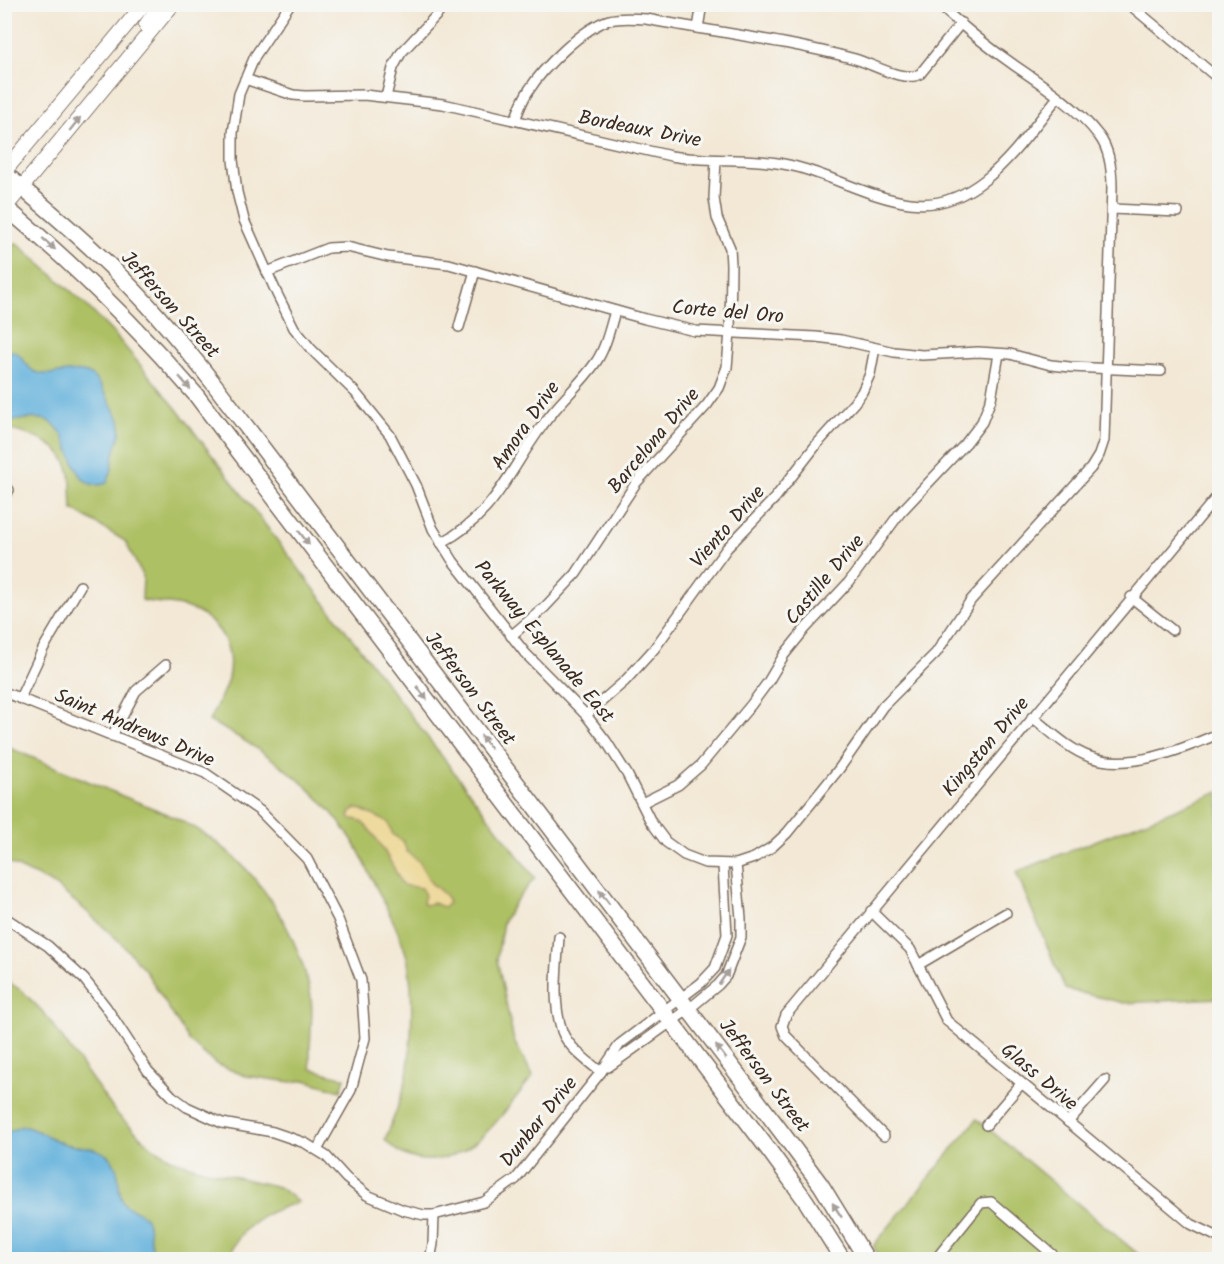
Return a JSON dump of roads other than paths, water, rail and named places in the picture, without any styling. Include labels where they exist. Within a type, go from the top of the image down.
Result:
[{"type":"main road","points":[[4,173],[144,4]]},
{"type":"main road","points":[[121,68],[124,58],[155,12],[157,4]]},
{"type":"main road","points":[[5,208],[173,4]]},
{"type":"main road","name":"Jefferson Street","points":[[4,173],[70,228],[123,279],[178,339],[250,431],[676,1010],[771,1153],[806,1201],[843,1260]]},
{"type":"main road","name":"Jefferson Street","points":[[5,208],[45,240],[112,303],[196,395],[676,1010],[821,1185],[867,1260]]},
{"type":"street","name":"Parkway Esplanade East","points":[[290,4],[255,56],[245,79],[237,103],[233,133],[233,160],[237,192],[244,220],[294,328],[311,349],[373,412],[390,435],[441,543],[511,636],[586,715],[622,766],[651,822],[666,842],[684,855],[705,863],[729,864]]},
{"type":"street","points":[[386,97],[393,68],[401,53],[447,4]]},
{"type":"street","points":[[698,28],[702,4]]},
{"type":"street","points":[[729,864],[754,858],[772,847],[787,833],[840,769],[883,706],[936,653],[978,592],[1091,468],[1104,440],[1112,209],[1112,174],[1108,156],[1100,137],[1084,120],[1058,97],[938,4]]},
{"type":"street","points":[[1129,4],[1220,80]]},
{"type":"street","points":[[516,120],[529,90],[572,43],[586,31],[608,21],[628,18],[698,28],[826,52],[914,78],[920,74],[961,23]]},
{"type":"street","name":"Bordeaux Drive","points":[[245,79],[305,96],[364,95],[443,104],[670,156],[777,163],[910,203],[930,203],[973,190],[993,174],[1058,97]]},
{"type":"street","name":"Barcelona Drive","points":[[511,636],[545,607],[576,574],[636,483],[707,405],[719,388],[727,367],[730,332],[730,248],[717,218],[714,198],[716,160]]},
{"type":"street","points":[[1112,209],[1178,212]]},
{"type":"street","name":"Corte del Oro","points":[[267,272],[327,248],[347,247],[388,257],[449,264],[615,311],[695,330],[816,337],[922,355],[978,352],[1010,354],[1051,365],[1161,371]]},
{"type":"street","points":[[459,327],[475,272]]},
{"type":"street","name":"Amora Drive","points":[[441,543],[461,533],[478,518],[502,489],[541,427],[597,361],[604,347],[615,311]]},
{"type":"street","name":"Viento Drive","points":[[586,715],[625,681],[654,649],[727,548],[775,498],[817,444],[854,403],[870,374],[876,348]]},
{"type":"street","name":"Castille Drive","points":[[642,803],[678,785],[701,765],[751,705],[784,655],[849,582],[900,513],[966,443],[982,422],[988,406],[996,378],[999,354]]},
{"type":"street","name":"Kingston Drive","points":[[884,1136],[786,1036],[783,1026],[786,1015],[1131,597],[1220,493]]},
{"type":"street","points":[[20,698],[43,649],[80,586]]},
{"type":"street","points":[[1131,597],[1172,630]]},
{"type":"street","points":[[112,736],[136,691],[166,665]]},
{"type":"street","name":"Saint Andrews Drive","points":[[4,692],[205,773],[260,811],[307,860],[338,919],[361,980],[364,1038],[351,1090],[317,1150]]},
{"type":"street","points":[[1032,717],[1070,747],[1100,760],[1146,758],[1220,733]]},
{"type":"street","points":[[676,1010],[718,985],[726,976],[735,958],[741,937],[741,927],[729,864]]},
{"type":"street","points":[[676,1010],[715,969],[722,953],[727,935],[729,864]]},
{"type":"street","name":"Glass Drive","points":[[871,911],[910,949],[947,1021],[1191,1224],[1220,1238]]},
{"type":"street","points":[[918,965],[1006,913]]},
{"type":"street","points":[[4,917],[48,946],[84,979],[106,1006],[148,1071],[172,1096],[187,1107],[222,1123],[290,1137],[326,1156],[346,1178],[367,1195],[403,1210],[434,1215],[430,1260]]},
{"type":"street","points":[[559,937],[555,990],[562,1033],[581,1057],[601,1071]]},
{"type":"street","name":"Dunbar Drive","points":[[434,1215],[484,1202],[516,1179],[620,1044],[676,1010]]},
{"type":"street","points":[[1068,1122],[1105,1080]]},
{"type":"street","points":[[986,1125],[1021,1084]]},
{"type":"street","points":[[935,1260],[981,1203],[991,1202],[1059,1260]]},
{"type":"water","points":[[5,350],[16,352],[32,370],[38,373],[86,373],[100,385],[121,425],[107,483],[94,485],[85,480],[78,471],[62,434],[53,424],[42,419],[5,422]]},
{"type":"water","points":[[22,1126],[65,1144],[96,1149],[112,1160],[117,1169],[124,1203],[141,1213],[146,1219],[155,1259],[5,1259],[5,1133]]}]
